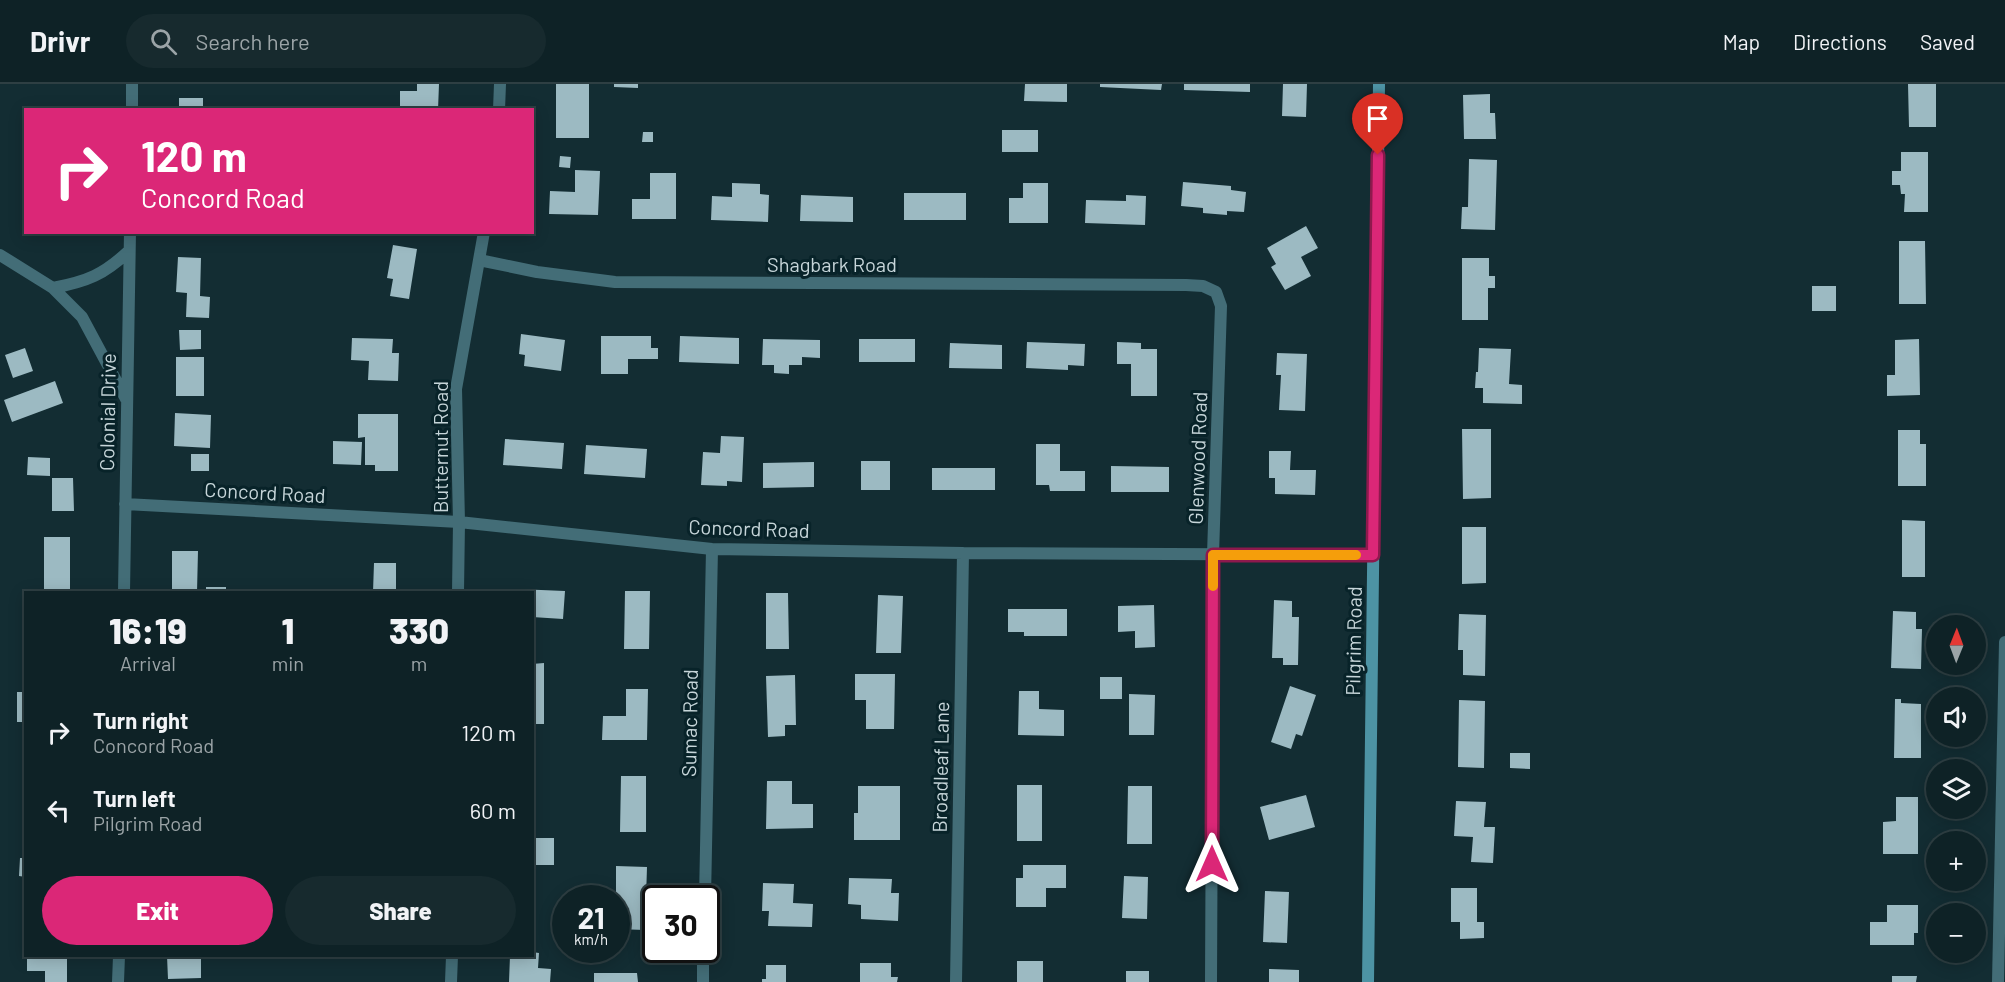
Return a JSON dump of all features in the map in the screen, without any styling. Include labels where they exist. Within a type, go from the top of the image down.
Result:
[{"type":"street","points":[[132,84],[132,108]]},
{"type":"street","points":[[499,108],[500,84]]},
{"type":"street","name":"Pilgrim Road","points":[[1368,982],[1379,84]]},
{"type":"street","name":"Colonial Drive","points":[[124,591],[130,234]]},
{"type":"street","name":"Butternut Road","points":[[458,591],[456,389],[484,234]]},
{"type":"street","points":[[53,288],[81,283],[111,268],[129,251]]},
{"type":"street","points":[[0,255],[53,288],[82,317],[127,401]]},
{"type":"street","name":"Shagbark Road","points":[[479,260],[537,272],[615,282],[1186,285]]},
{"type":"street","name":"Glenwood Road","points":[[1186,285],[1203,286],[1216,292],[1221,306],[1213,555],[1211,982]]},
{"type":"street","name":"Concord Road","points":[[125,504],[459,522],[712,549],[1373,555]]},
{"type":"street","name":"Sumac Road","points":[[705,885],[712,549]]},
{"type":"street","name":"Broadleaf Lane","points":[[956,982],[963,553]]},
{"type":"street","points":[[1998,982],[2005,642]]},
{"type":"street","points":[[118,982],[119,957]]},
{"type":"street","points":[[451,982],[452,957]]},
{"type":"street","points":[[703,982],[704,963]]},
{"type":"building","points":[[417,84],[439,84],[438,108],[400,107],[400,91],[417,91]]},
{"type":"building","points":[[556,84],[589,84],[589,138],[556,138]]},
{"type":"building","points":[[614,84],[638,84],[638,88],[614,87]]},
{"type":"building","points":[[1025,84],[1067,84],[1067,102],[1024,101]]},
{"type":"building","points":[[1100,84],[1162,84],[1161,90],[1100,87]]},
{"type":"building","points":[[1184,84],[1250,84],[1250,92],[1184,90]]},
{"type":"building","points":[[1283,84],[1307,84],[1306,117],[1282,116]]},
{"type":"building","points":[[1908,84],[1936,84],[1936,127],[1909,127]]},
{"type":"building","points":[[1490,94],[1490,113],[1495,113],[1496,139],[1464,139],[1463,95]]},
{"type":"building","points":[[179,98],[203,98],[203,108],[179,108]]},
{"type":"building","points":[[1002,130],[1038,130],[1038,152],[1002,152]]},
{"type":"building","points":[[643,132],[653,132],[653,142],[642,142]]},
{"type":"building","points":[[1901,152],[1928,152],[1928,212],[1904,212],[1905,194],[1901,194],[1900,185],[1892,185],[1892,171],[1901,171]]},
{"type":"building","points":[[560,156],[571,157],[570,168],[559,167]]},
{"type":"building","points":[[1469,159],[1497,160],[1495,230],[1461,229],[1462,207],[1468,207]]},
{"type":"building","points":[[575,170],[600,171],[598,215],[549,214],[550,191],[575,192]]},
{"type":"building","points":[[650,173],[676,173],[676,219],[632,219],[632,199],[650,199]]},
{"type":"building","points":[[1183,182],[1231,186],[1231,190],[1246,192],[1244,212],[1227,211],[1227,215],[1203,213],[1203,208],[1181,206]]},
{"type":"building","points":[[732,183],[760,184],[760,194],[769,195],[768,222],[711,220],[712,196],[732,197]]},
{"type":"building","points":[[1023,183],[1048,183],[1048,223],[1009,223],[1009,198],[1023,198]]},
{"type":"building","points":[[904,193],[966,193],[966,220],[904,220]]},
{"type":"building","points":[[801,195],[853,197],[853,222],[800,221]]},
{"type":"building","points":[[1126,195],[1146,196],[1145,225],[1085,223],[1086,200],[1126,201]]},
{"type":"building","points":[[1306,226],[1318,248],[1301,257],[1311,276],[1285,290],[1271,267],[1276,264],[1267,248]]},
{"type":"building","points":[[1899,241],[1925,241],[1926,304],[1899,304]]},
{"type":"building","points":[[393,245],[417,249],[409,299],[390,296],[393,279],[387,278]]},
{"type":"building","points":[[178,257],[201,258],[200,296],[210,297],[209,318],[186,317],[187,293],[176,292]]},
{"type":"building","points":[[1462,258],[1489,258],[1489,276],[1495,276],[1495,288],[1488,288],[1488,320],[1462,320]]},
{"type":"building","points":[[1812,286],[1836,286],[1836,311],[1812,311]]},
{"type":"building","points":[[179,330],[201,330],[201,349],[180,350]]},
{"type":"building","points":[[521,334],[565,340],[561,371],[524,366],[525,355],[519,354]]},
{"type":"building","points":[[601,336],[651,336],[651,348],[658,348],[658,359],[628,359],[628,374],[601,374]]},
{"type":"building","points":[[680,336],[739,338],[739,364],[679,362]]},
{"type":"building","points":[[352,338],[393,339],[392,353],[399,353],[398,381],[368,380],[369,361],[351,360]]},
{"type":"building","points":[[763,339],[820,340],[820,358],[802,357],[802,365],[789,365],[789,374],[774,373],[774,365],[762,365]]},
{"type":"building","points":[[859,339],[915,339],[915,362],[859,362]]},
{"type":"building","points":[[1919,339],[1920,395],[1887,396],[1887,375],[1895,375],[1895,340]]},
{"type":"building","points":[[1027,342],[1085,344],[1084,366],[1068,365],[1068,370],[1026,368]]},
{"type":"building","points":[[1117,342],[1141,343],[1141,349],[1157,349],[1157,396],[1131,396],[1131,364],[1117,364]]},
{"type":"building","points":[[950,343],[1002,345],[1002,369],[949,368]]},
{"type":"building","points":[[25,348],[33,371],[13,378],[5,355]]},
{"type":"building","points":[[1479,348],[1511,349],[1509,384],[1522,385],[1522,404],[1483,403],[1483,388],[1475,388]]},
{"type":"building","points":[[1277,353],[1307,354],[1305,411],[1279,410],[1281,375],[1276,375]]},
{"type":"building","points":[[176,357],[204,357],[204,396],[176,396]]},
{"type":"building","points":[[55,381],[63,403],[12,422],[4,400]]},
{"type":"building","points":[[175,413],[211,415],[210,448],[174,446]]},
{"type":"building","points":[[358,414],[398,414],[398,471],[375,471],[375,465],[365,465],[365,437],[358,438]]},
{"type":"building","points":[[1462,429],[1491,429],[1491,498],[1463,499]]},
{"type":"building","points":[[1898,430],[1920,430],[1920,444],[1926,444],[1926,486],[1898,486]]},
{"type":"building","points":[[721,436],[744,437],[742,482],[727,481],[727,486],[701,485],[703,452],[720,453]]},
{"type":"building","points":[[505,439],[564,443],[562,469],[503,465]]},
{"type":"building","points":[[333,441],[362,442],[361,465],[333,464]]},
{"type":"building","points":[[1036,444],[1060,444],[1060,471],[1085,471],[1085,491],[1050,491],[1049,485],[1036,485]]},
{"type":"building","points":[[586,445],[647,449],[645,478],[584,474]]},
{"type":"building","points":[[1269,451],[1291,451],[1290,470],[1316,470],[1315,495],[1275,494],[1275,478],[1269,478]]},
{"type":"building","points":[[191,454],[209,454],[209,471],[191,471]]},
{"type":"building","points":[[28,457],[50,458],[50,476],[27,475]]},
{"type":"building","points":[[861,461],[890,461],[890,490],[861,490]]},
{"type":"building","points":[[814,462],[814,487],[763,488],[763,463]]},
{"type":"building","points":[[1111,466],[1169,467],[1169,492],[1111,492]]},
{"type":"building","points":[[932,468],[995,468],[995,490],[932,490]]},
{"type":"building","points":[[52,478],[73,478],[74,511],[52,511]]},
{"type":"building","points":[[1902,520],[1925,521],[1925,577],[1902,577]]},
{"type":"building","points":[[1462,527],[1486,527],[1486,583],[1462,584]]},
{"type":"building","points":[[44,537],[70,537],[70,591],[44,591]]},
{"type":"building","points":[[172,551],[198,551],[197,591],[172,591]]},
{"type":"building","points":[[374,563],[396,563],[396,591],[373,591]]},
{"type":"building","points":[[206,587],[226,587],[226,591],[206,591]]},
{"type":"building","points":[[517,589],[565,591],[563,619],[534,617],[534,591],[517,591]]},
{"type":"building","points":[[625,591],[650,591],[649,649],[624,649]]},
{"type":"building","points":[[766,593],[788,593],[789,649],[766,649]]},
{"type":"building","points":[[878,595],[903,596],[901,653],[876,653]]},
{"type":"building","points":[[1274,600],[1292,601],[1292,617],[1299,617],[1298,665],[1283,665],[1283,658],[1272,658]]},
{"type":"building","points":[[1154,605],[1155,647],[1135,648],[1135,631],[1118,632],[1118,606]]},
{"type":"building","points":[[1008,609],[1067,609],[1067,636],[1024,636],[1024,632],[1008,632]]},
{"type":"building","points":[[1893,611],[1916,612],[1916,629],[1922,629],[1921,669],[1891,668]]},
{"type":"building","points":[[1459,614],[1486,615],[1485,676],[1463,675],[1463,650],[1458,650]]},
{"type":"building","points":[[544,663],[544,724],[534,724],[534,664]]},
{"type":"building","points":[[855,674],[895,674],[894,729],[866,729],[866,700],[855,700]]},
{"type":"building","points":[[795,675],[796,725],[785,725],[785,736],[768,737],[766,676]]},
{"type":"building","points":[[1100,677],[1122,677],[1122,699],[1100,699]]},
{"type":"building","points":[[1290,686],[1316,695],[1302,736],[1296,734],[1291,749],[1271,742]]},
{"type":"building","points":[[626,689],[648,689],[647,740],[602,740],[603,716],[626,716]]},
{"type":"building","points":[[1019,691],[1039,691],[1039,709],[1064,710],[1064,736],[1018,735]]},
{"type":"building","points":[[17,692],[24,692],[24,722],[17,722]]},
{"type":"building","points":[[1129,694],[1155,695],[1154,735],[1129,735]]},
{"type":"building","points":[[1895,699],[1901,699],[1901,703],[1921,704],[1921,758],[1894,758]]},
{"type":"building","points":[[1459,700],[1485,701],[1484,768],[1458,767]]},
{"type":"building","points":[[1510,753],[1530,753],[1530,769],[1510,768]]},
{"type":"building","points":[[534,755],[535,755],[534,812]]},
{"type":"building","points":[[621,776],[646,776],[646,832],[620,832]]},
{"type":"building","points":[[767,781],[792,781],[792,804],[813,804],[813,828],[766,829]]},
{"type":"building","points":[[1017,785],[1042,785],[1042,841],[1017,841]]},
{"type":"building","points":[[858,786],[900,786],[900,840],[854,840],[854,813],[858,813]]},
{"type":"building","points":[[1128,786],[1152,786],[1152,844],[1127,844]]},
{"type":"building","points":[[1306,795],[1315,827],[1269,840],[1260,807]]},
{"type":"building","points":[[1896,797],[1918,797],[1918,854],[1883,854],[1883,822],[1896,821]]},
{"type":"building","points":[[1456,801],[1486,802],[1484,827],[1495,827],[1493,863],[1471,862],[1473,837],[1454,836]]},
{"type":"building","points":[[534,838],[554,838],[554,865],[536,865],[536,898],[534,898]]},
{"type":"building","points":[[20,858],[24,858],[24,877],[19,876]]},
{"type":"building","points":[[1023,865],[1066,865],[1066,888],[1046,888],[1046,907],[1016,907],[1016,878],[1023,878]]},
{"type":"building","points":[[616,866],[647,867],[646,885],[642,885],[642,930],[630,929],[630,885],[616,885]]},
{"type":"building","points":[[1124,876],[1148,877],[1147,919],[1122,918]]},
{"type":"building","points":[[849,878],[892,879],[891,893],[899,893],[898,921],[861,919],[861,905],[848,904]]},
{"type":"building","points":[[763,883],[794,884],[793,903],[813,904],[812,927],[768,926],[769,911],[762,911]]},
{"type":"building","points":[[1451,888],[1477,888],[1477,922],[1484,922],[1484,938],[1460,939],[1460,922],[1451,922]]},
{"type":"building","points":[[1265,891],[1289,892],[1287,943],[1263,942]]},
{"type":"building","points":[[1887,905],[1918,905],[1918,933],[1914,933],[1914,945],[1870,945],[1870,922],[1887,922]]},
{"type":"building","points":[[534,952],[539,953],[538,968],[551,969],[550,982],[509,982],[510,957],[534,957]]},
{"type":"building","points":[[27,957],[67,957],[67,982],[45,982],[45,971],[27,971]]},
{"type":"building","points":[[167,957],[201,957],[201,978],[168,979]]},
{"type":"building","points":[[363,957],[389,957],[389,959],[363,959]]},
{"type":"building","points":[[1017,961],[1043,961],[1043,982],[1017,982]]},
{"type":"building","points":[[860,963],[891,963],[891,977],[898,977],[897,982],[860,982]]},
{"type":"building","points":[[766,965],[786,965],[786,982],[762,982],[762,979],[766,979]]},
{"type":"building","points":[[1269,969],[1299,970],[1299,982],[1269,982]]},
{"type":"building","points":[[1126,971],[1149,971],[1149,982],[1126,982]]},
{"type":"building","points":[[594,973],[637,973],[638,982],[594,982]]},
{"type":"building","points":[[1892,976],[1917,976],[1916,982],[1892,982]]},
{"type":"slow traffic","points":[[1213,586],[1213,555],[1356,555]]},
{"type":"route","points":[[1212,864],[1213,555],[1373,555],[1378,155]]}]
